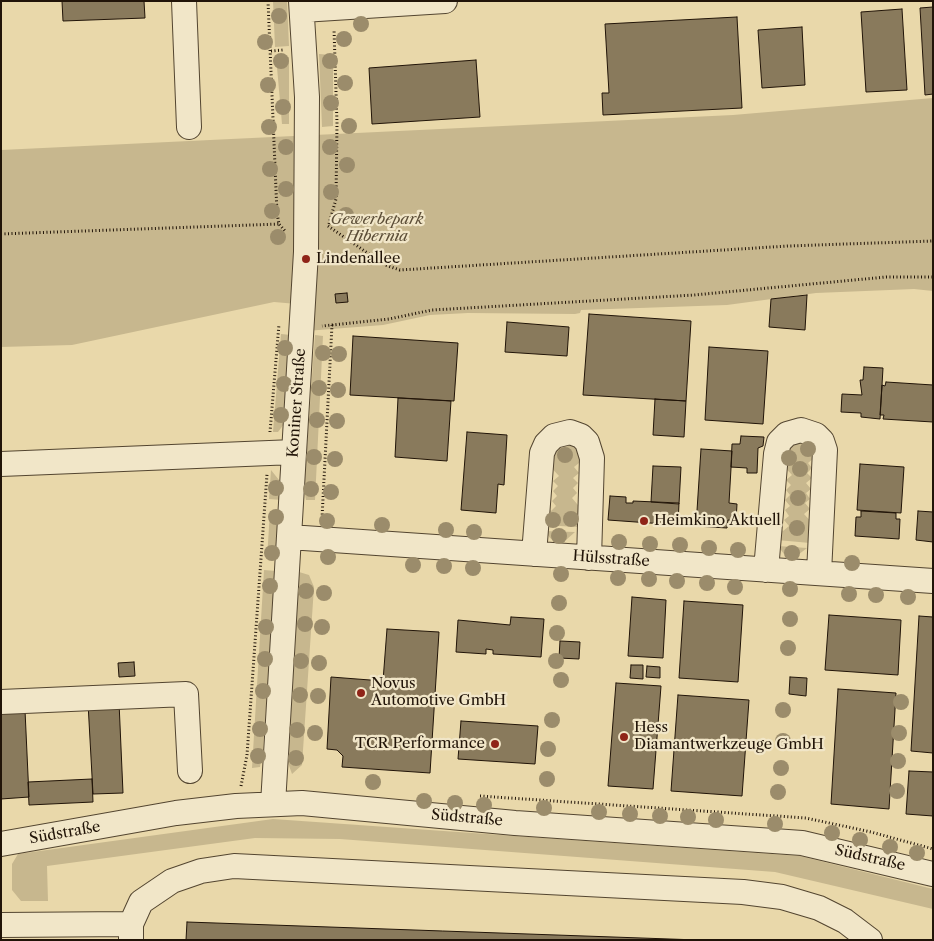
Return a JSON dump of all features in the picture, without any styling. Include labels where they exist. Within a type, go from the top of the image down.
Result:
[{"type":"street","points":[[184,1],[189,128]]},
{"type":"street","points":[[301,6],[445,1]]},
{"type":"street","name":"Koniner Straße","points":[[273,804],[294,452],[311,312],[306,252],[307,97],[301,6]]},
{"type":"street","points":[[766,570],[776,454],[780,442],[787,434],[801,430],[816,435],[822,441],[825,450],[819,573]]},
{"type":"street","points":[[534,554],[542,453],[546,444],[554,436],[570,432],[581,436],[587,442],[592,458],[590,558]]},
{"type":"street","points":[[1,464],[294,452]]},
{"type":"street","name":"Hülsstraße","points":[[288,537],[933,581]]},
{"type":"street","points":[[1,702],[186,694],[190,771]]},
{"type":"street","name":"Südstraße","points":[[1,844],[176,812],[273,804],[323,805],[515,823],[802,843],[933,874]]},
{"type":"street","points":[[1,924],[131,932],[141,902],[172,881],[202,870],[234,866],[743,892],[782,897],[819,908],[845,921],[870,940]]},
{"type":"path","points":[[268,1],[279,224],[288,237]]},
{"type":"path","points":[[326,231],[336,199],[337,123],[334,23]]},
{"type":"path","points":[[1,234],[279,224]]},
{"type":"path","points":[[328,226],[385,265],[400,270],[788,246],[933,241]]},
{"type":"path","points":[[311,312],[319,326],[388,319],[432,310],[694,295],[886,277],[933,277]]},
{"type":"path","points":[[236,806],[247,755],[277,328],[281,321]]},
{"type":"path","points":[[320,539],[332,325]]},
{"type":"green space","points":[[273,1],[287,1],[289,46],[275,47]]},
{"type":"green space","points":[[319,54],[333,55],[333,126],[322,127]]},
{"type":"green space","points":[[276,56],[289,57],[289,124],[282,124]]},
{"type":"green space","name":"Gewerbepark Hibernia","points":[[933,98],[933,291],[914,289],[816,293],[727,305],[581,310],[580,313],[575,314],[468,313],[430,315],[383,325],[306,331],[308,305],[274,302],[72,345],[1,347],[1,150],[733,115]]},
{"type":"green space","points":[[281,334],[291,335],[284,424],[278,432],[273,432]]},
{"type":"green space","points":[[315,335],[323,336],[315,500],[306,500],[304,489]]},
{"type":"green space","points":[[796,441],[814,445],[814,458],[808,463],[812,468],[807,473],[812,478],[806,483],[811,489],[806,493],[810,499],[805,503],[810,509],[804,514],[816,527],[810,543],[777,540],[776,523],[783,531],[789,526],[784,520],[789,516],[785,510],[790,506],[785,500],[790,495],[786,490],[791,485],[786,480],[792,475],[780,462],[782,454]]},
{"type":"green space","points":[[557,444],[575,444],[587,470],[579,463],[574,467],[579,473],[573,478],[578,483],[573,488],[577,493],[572,498],[583,511],[577,527],[544,525],[544,503],[551,511],[556,506],[552,501],[557,496],[553,491],[558,486],[553,481],[559,476],[546,462]]},
{"type":"green space","points":[[271,470],[283,485],[283,500],[269,499]]},
{"type":"green space","points":[[270,511],[282,512],[276,555],[267,559]]},
{"type":"green space","points":[[545,531],[575,532],[566,540],[558,542],[550,538]]},
{"type":"green space","points":[[778,546],[807,548],[794,558],[784,554]]},
{"type":"green space","points":[[264,570],[276,571],[263,749],[260,767],[252,768]]},
{"type":"green space","points":[[299,572],[309,575],[314,587],[302,765],[292,774],[287,760]]},
{"type":"green space","points":[[273,819],[800,856],[933,889],[933,909],[775,872],[340,839],[255,838],[47,866],[48,901],[21,901],[12,890],[12,864],[18,854]]},
{"type":"building","points":[[62,1],[144,1],[145,18],[63,21]]},
{"type":"building","points":[[933,7],[933,94],[925,95],[920,8]]},
{"type":"building","points":[[902,9],[907,90],[866,92],[861,12]]},
{"type":"building","points":[[737,17],[742,108],[603,115],[602,93],[609,93],[605,24]]},
{"type":"building","points":[[802,27],[805,85],[762,88],[758,30]]},
{"type":"building","points":[[476,60],[480,117],[372,124],[369,68]]},
{"type":"building","points":[[347,293],[348,302],[336,303],[335,294]]},
{"type":"building","points":[[807,295],[805,330],[769,327],[771,299]]},
{"type":"building","points":[[589,314],[691,321],[686,401],[583,395]]},
{"type":"building","points":[[507,322],[569,327],[567,356],[505,352]]},
{"type":"building","points":[[353,336],[458,343],[454,401],[350,395]]},
{"type":"building","points":[[709,347],[768,351],[763,424],[705,420]]},
{"type":"building","points":[[864,367],[883,368],[880,419],[861,417],[861,413],[841,412],[842,394],[862,395],[860,380],[863,380]]},
{"type":"building","points":[[886,382],[933,385],[933,422],[883,419],[884,415],[880,415],[882,385],[885,386]]},
{"type":"building","points":[[398,398],[451,401],[447,461],[395,457]]},
{"type":"building","points":[[655,399],[686,401],[684,437],[653,435]]},
{"type":"building","points":[[467,432],[507,435],[504,485],[498,484],[496,513],[461,510]]},
{"type":"building","points":[[741,436],[764,437],[763,446],[758,448],[757,473],[747,473],[747,468],[731,467],[732,444],[740,444]]},
{"type":"building","points":[[701,449],[732,451],[729,503],[737,504],[736,521],[728,520],[727,528],[696,526]]},
{"type":"building","points":[[860,464],[904,467],[901,513],[857,510]]},
{"type":"building","points":[[653,466],[681,467],[679,504],[651,502]]},
{"type":"building","points":[[610,496],[626,497],[626,503],[633,503],[633,501],[679,503],[678,525],[608,520]]},
{"type":"building","points":[[861,511],[896,513],[896,519],[900,519],[899,539],[855,536],[856,517],[861,517]]},
{"type":"building","points":[[918,511],[933,512],[933,542],[916,540]]},
{"type":"building","points":[[632,597],[666,600],[663,658],[628,656]]},
{"type":"building","points":[[684,601],[743,605],[738,682],[679,678]]},
{"type":"building","points":[[829,615],[901,620],[898,675],[825,670]]},
{"type":"building","points":[[919,616],[933,617],[933,753],[911,751]]},
{"type":"building","points":[[511,617],[544,619],[541,657],[493,654],[493,650],[486,649],[486,654],[456,652],[458,620],[510,625]]},
{"type":"building","points":[[387,629],[439,632],[430,773],[342,767],[343,756],[337,750],[327,749],[331,677],[383,681]]},
{"type":"building","points":[[560,641],[580,642],[579,659],[559,658]]},
{"type":"building","points":[[134,662],[135,676],[119,677],[118,663]]},
{"type":"building","points":[[631,665],[643,665],[643,679],[630,678]]},
{"type":"building","points":[[647,666],[660,667],[660,678],[646,677]]},
{"type":"building","points":[[790,677],[807,678],[806,696],[789,694]]},
{"type":"building","points":[[616,683],[661,686],[653,789],[608,786]]},
{"type":"building","points":[[838,689],[896,693],[889,809],[831,804]]},
{"type":"building","points":[[678,695],[749,700],[742,796],[671,791]]},
{"type":"building","points":[[119,702],[123,793],[93,794],[88,703]]},
{"type":"building","points":[[25,710],[29,797],[1,799],[1,711]]},
{"type":"building","points":[[461,721],[538,726],[535,764],[458,759]]},
{"type":"building","points":[[909,771],[933,772],[933,816],[906,814]]},
{"type":"building","points":[[92,779],[93,802],[29,805],[28,782]]},
{"type":"building","points":[[187,922],[698,940],[186,940]]},
{"type":"place","name":"Lindenallee","points":[[306,259]]},
{"type":"place","name":"Heimkino Aktuell","points":[[644,521]]},
{"type":"place","name":"Novus Automotive GmbH","points":[[361,693]]},
{"type":"place","name":"Hess Diamantwerkzeuge GmbH","points":[[624,737]]},
{"type":"place","name":"TCR Performance","points":[[495,744]]}]
